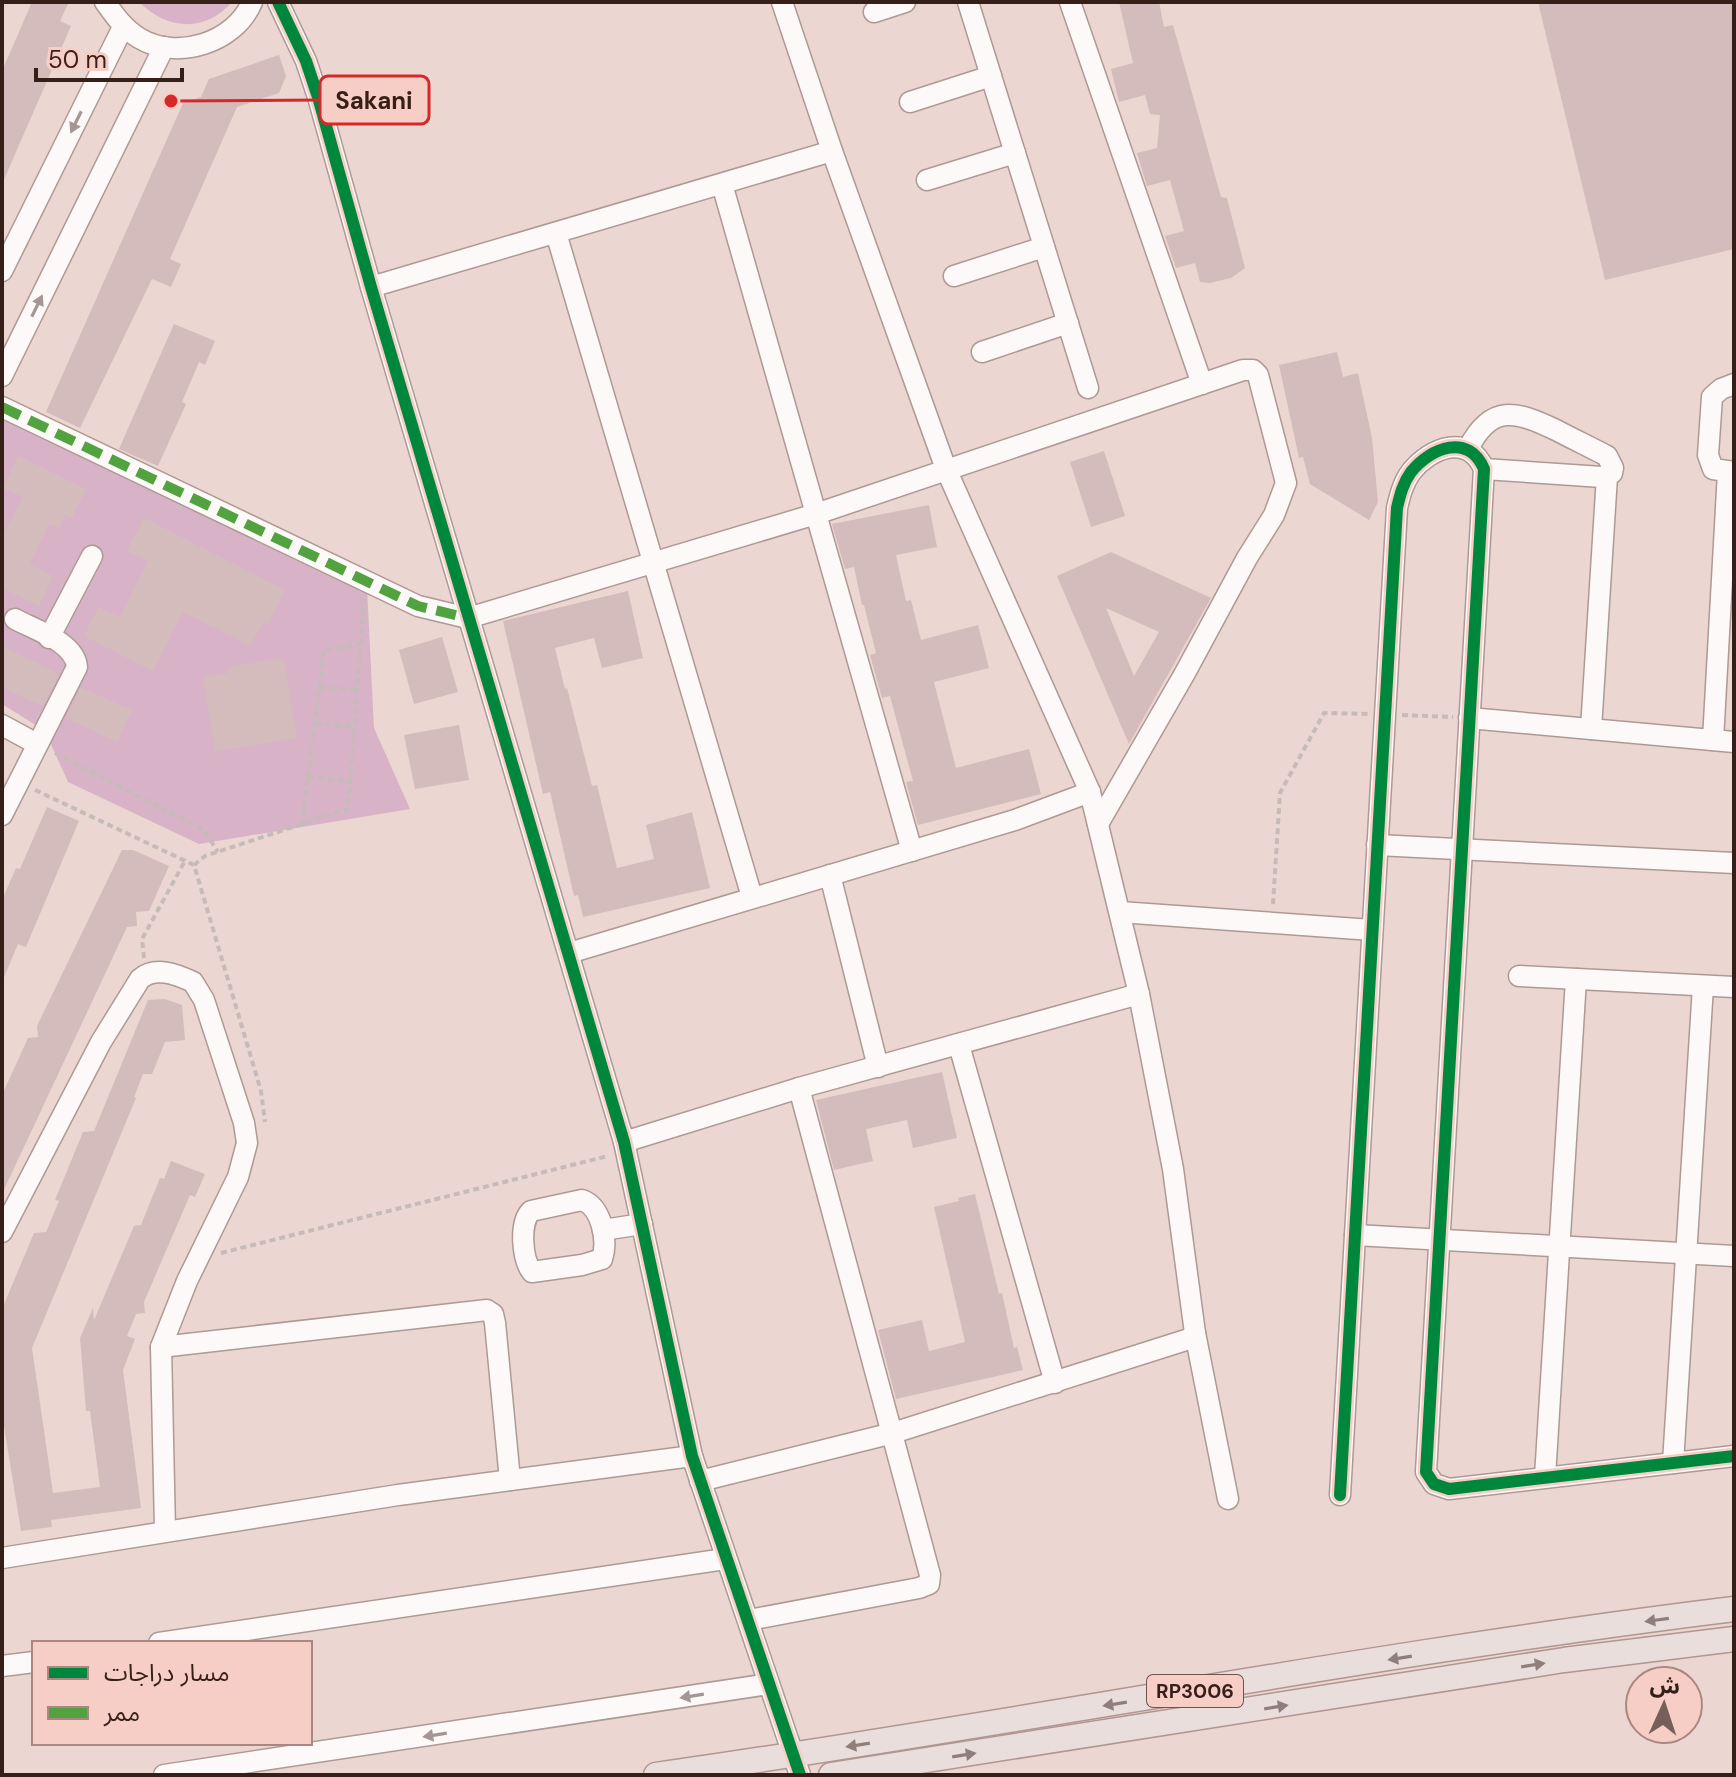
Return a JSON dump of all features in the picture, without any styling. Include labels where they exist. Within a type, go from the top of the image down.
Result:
[{"type":"main road","name":"RP3006","points":[[656,1775],[798,1765],[1396,1659],[1734,1609]]},
{"type":"main road","name":"RP3006","points":[[831,1775],[1564,1660],[1734,1639]]},
{"type":"street","points":[[105,2],[123,27],[142,40],[164,47],[196,47],[225,35],[248,12],[252,2]]},
{"type":"street","points":[[278,2],[306,61],[625,1147],[692,1456],[798,1765]]},
{"type":"street","points":[[782,2],[946,469],[1090,792],[1139,994],[1173,1169],[1195,1333],[1228,1499]]},
{"type":"street","points":[[874,12],[905,2]]},
{"type":"street","points":[[968,2],[1088,388]]},
{"type":"street","points":[[1070,2],[1202,384]]},
{"type":"street","points":[[2,271],[123,27]]},
{"type":"street","points":[[2,376],[164,47]]},
{"type":"street","points":[[910,102],[991,76]]},
{"type":"street","points":[[371,287],[832,151]]},
{"type":"street","points":[[927,180],[1015,153]]},
{"type":"street","points":[[722,184],[912,851]]},
{"type":"street","points":[[556,233],[752,897]]},
{"type":"street","points":[[954,276],[1044,247]]},
{"type":"street","points":[[982,352],[1068,323]]},
{"type":"street","points":[[2,407],[418,606],[468,618],[816,514],[1243,370],[1253,370],[1258,375],[1286,483],[1274,515],[1098,824]]},
{"type":"street","points":[[1713,740],[1731,472],[1713,469],[1710,463],[1711,403],[1716,392],[1734,384]]},
{"type":"street","points":[[1468,449],[1486,422],[1513,414],[1528,417],[1607,456],[1613,468],[1607,476],[1591,729]]},
{"type":"street","points":[[1340,1495],[1400,495],[1412,471],[1432,454],[1457,446],[1479,457],[1484,469],[1425,1465],[1434,1484],[1449,1489],[1734,1456]]},
{"type":"street","points":[[1484,469],[1607,476]]},
{"type":"street","points":[[49,638],[92,556]]},
{"type":"street","points":[[2,815],[77,667],[71,651],[15,619]]},
{"type":"street","points":[[1469,718],[1734,742]]},
{"type":"street","points":[[2,725],[37,744]]},
{"type":"street","points":[[569,953],[1015,820],[1090,792]]},
{"type":"street","points":[[1377,845],[1734,863]]},
{"type":"street","points":[[830,875],[878,1067]]},
{"type":"street","points":[[1120,912],[1372,930]]},
{"type":"street","points":[[2,1232],[125,1000],[146,974],[160,971],[187,979],[197,986],[247,1134],[238,1177],[198,1259],[161,1347],[165,1530]]},
{"type":"street","points":[[1519,976],[1734,987]]},
{"type":"street","points":[[1545,1477],[1576,979]]},
{"type":"street","points":[[1673,1463],[1703,986]]},
{"type":"street","points":[[625,1147],[799,1088],[1139,994]]},
{"type":"street","points":[[959,1045],[1055,1383]]},
{"type":"street","points":[[749,1620],[919,1588],[929,1584],[930,1575],[799,1088]]},
{"type":"street","points":[[582,1200],[592,1206],[603,1230],[604,1255],[597,1262],[534,1272],[527,1266],[524,1222],[531,1211],[582,1200]]},
{"type":"street","points":[[603,1230],[642,1224]]},
{"type":"street","points":[[1355,1235],[1734,1256]]},
{"type":"street","points":[[161,1347],[487,1310],[493,1314],[495,1323],[510,1480]]},
{"type":"street","points":[[700,1481],[893,1433],[1189,1339],[1195,1333]]},
{"type":"street","points":[[2,1558],[165,1530],[692,1456]]},
{"type":"street","points":[[172,1641],[725,1559]]},
{"type":"street","points":[[2,1666],[32,1662]]},
{"type":"street","points":[[164,1775],[769,1684]]},
{"type":"path","points":[[194,865],[205,856],[348,809],[365,581]]},
{"type":"path","points":[[302,826],[324,650],[360,644]]},
{"type":"path","points":[[319,688],[356,689]]},
{"type":"path","points":[[1272,922],[1280,793],[1324,713],[1469,718]]},
{"type":"path","points":[[315,723],[353,727]]},
{"type":"path","points":[[37,744],[204,830],[218,852]]},
{"type":"path","points":[[308,777],[348,781]]},
{"type":"path","points":[[146,974],[142,939],[186,859]]},
{"type":"path","points":[[198,1259],[625,1147]]},
{"type":"shaded area","points":[[139,2],[232,2],[210,19],[186,24],[162,18]]},
{"type":"shaded area","points":[[2,418],[367,588],[374,728],[410,809],[199,844],[68,782],[45,731],[2,704]]},
{"type":"building","points":[[32,2],[69,2],[60,21],[71,26],[2,184],[2,71]]},
{"type":"building","points":[[1119,2],[1159,2],[1164,27],[1173,25],[1221,197],[1227,198],[1245,268],[1231,278],[1200,282],[1195,263],[1176,268],[1165,236],[1184,231],[1170,180],[1147,186],[1137,153],[1157,148],[1160,115],[1150,114],[1145,95],[1119,102],[1111,69],[1133,63]]},
{"type":"building","points":[[1538,2],[1734,2],[1734,249],[1605,280]]},
{"type":"building","points":[[279,55],[286,76],[279,93],[237,107],[170,259],[181,264],[171,287],[152,279],[80,428],[46,412],[183,103],[201,97],[209,79]]},
{"type":"building","points":[[174,324],[215,341],[205,365],[199,362],[182,402],[186,404],[158,466],[119,449]]},
{"type":"building","points":[[1337,352],[1343,377],[1358,373],[1372,438],[1378,502],[1369,520],[1310,484],[1303,457],[1299,458],[1279,365]]},
{"type":"building","points":[[1104,451],[1125,516],[1091,527],[1070,462]]},
{"type":"building","points":[[18,456],[86,489],[72,518],[65,515],[59,528],[49,524],[29,564],[53,576],[39,606],[2,588],[2,537],[23,497],[3,488]]},
{"type":"building","points":[[929,505],[937,547],[896,555],[906,601],[911,600],[921,640],[978,625],[989,668],[934,682],[956,768],[1029,749],[1041,794],[918,825],[906,782],[913,781],[890,696],[882,698],[870,655],[876,653],[854,567],[845,569],[832,524]]},
{"type":"building","points":[[144,518],[285,590],[268,624],[263,622],[250,646],[183,612],[153,671],[84,636],[99,607],[120,617],[148,561],[127,551]]},
{"type":"building","points":[[1111,552],[1211,598],[1129,744],[1057,576]],"holes":[[[1106,608],[1159,632],[1134,676]]]},
{"type":"building","points":[[628,591],[643,658],[602,668],[594,638],[555,648],[565,689],[592,786],[597,785],[617,868],[654,859],[646,825],[692,812],[710,888],[583,917],[578,895],[574,896],[550,792],[543,794],[503,621]]},
{"type":"building","points":[[442,637],[458,692],[414,704],[399,650]]},
{"type":"building","points":[[2,646],[59,674],[43,706],[2,687]]},
{"type":"building","points":[[284,658],[297,738],[215,751],[203,677],[229,673],[228,667]]},
{"type":"building","points":[[81,688],[132,710],[117,742],[66,718]]},
{"type":"building","points":[[459,725],[469,780],[415,789],[404,735]]},
{"type":"building","points":[[47,807],[79,821],[26,947],[18,944],[2,982],[2,900],[16,868],[20,869]]},
{"type":"building","points":[[122,850],[133,850],[169,866],[149,911],[136,912],[137,926],[127,927],[2,1194],[2,1095],[28,1038],[38,1037],[37,1026]]},
{"type":"building","points":[[165,999],[182,1005],[185,1040],[165,1042],[152,1074],[143,1074],[136,1098],[32,1348],[53,1493],[100,1487],[90,1411],[86,1411],[80,1338],[93,1308],[94,1320],[134,1226],[141,1225],[160,1178],[164,1179],[171,1161],[205,1174],[195,1197],[190,1195],[144,1302],[145,1313],[136,1314],[127,1336],[135,1339],[123,1370],[141,1508],[51,1520],[52,1527],[21,1531],[2,1414],[2,1309],[34,1233],[46,1232],[59,1201],[55,1200],[83,1132],[94,1131],[148,1000]]},
{"type":"building","points":[[942,1072],[957,1138],[913,1148],[907,1120],[866,1129],[873,1161],[834,1170],[816,1100]]},
{"type":"building","points":[[975,1194],[999,1294],[1002,1293],[1014,1348],[1017,1347],[1023,1370],[896,1399],[878,1330],[922,1320],[929,1351],[965,1342],[934,1207]]},
{"type":"marked path","points":[[2,407],[418,606],[468,618]]},
{"type":"cycle path","points":[[278,2],[306,61],[318,97],[371,287],[624,1142],[692,1456],[800,1775]]},
{"type":"cycle path","points":[[1340,1495],[1397,508],[1411,472],[1429,456],[1449,448],[1469,451],[1484,469],[1426,1472],[1434,1484],[1449,1489],[1734,1456]]},
{"type":"place","name":"Sakani","points":[[171,101]]}]
